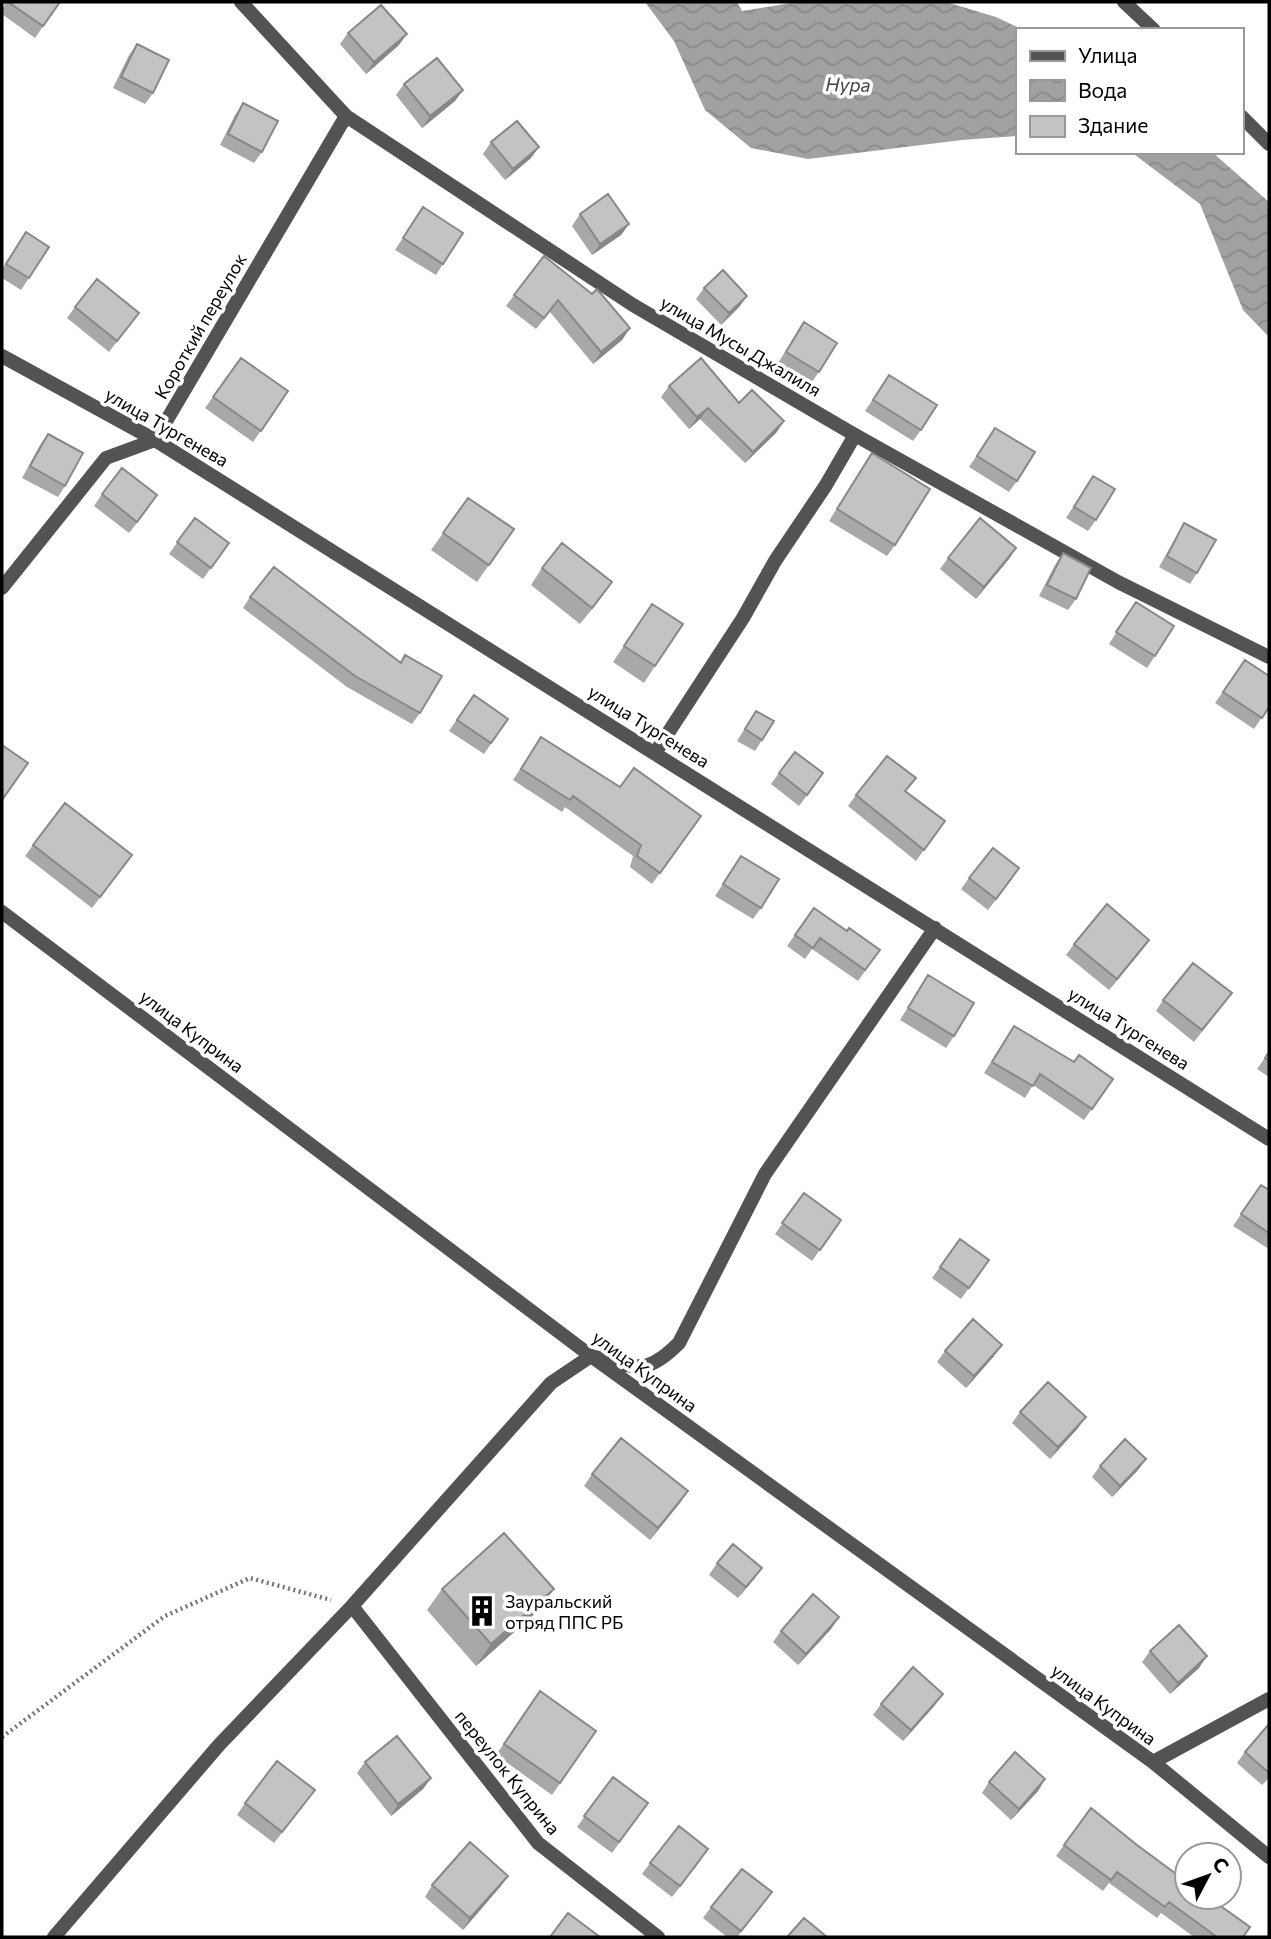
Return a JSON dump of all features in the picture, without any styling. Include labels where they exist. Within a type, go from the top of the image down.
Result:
[{"type":"street","name":"улица Мусы Джалиля","points":[[240,2],[346,116],[633,305],[855,435],[1118,582],[1269,657]]},
{"type":"street","points":[[1124,2],[1152,28]]},
{"type":"street","name":"Короткий переулок","points":[[155,440],[346,116]]},
{"type":"street","points":[[1243,118],[1269,144]]},
{"type":"street","name":"улица Тургенева","points":[[2,356],[155,440],[1269,1139]]},
{"type":"street","points":[[655,753],[743,618],[775,561],[826,485],[855,435]]},
{"type":"street","points":[[2,588],[106,458],[155,440]]},
{"type":"street","name":"улица Куприна","points":[[2,912],[591,1356],[1153,1762],[1269,1857]]},
{"type":"street","points":[[54,1937],[219,1745],[352,1606],[551,1383],[591,1356],[644,1368],[661,1361],[679,1343],[765,1174],[935,928]]},
{"type":"street","name":"переулок Куприна","points":[[352,1606],[538,1843],[659,1937]]},
{"type":"street","points":[[1153,1762],[1269,1699]]},
{"type":"path","points":[[2,1737],[164,1616],[250,1578],[352,1606]]},
{"type":"water","name":"Нура","points":[[645,2],[737,2],[742,11],[797,2],[946,2],[996,17],[1019,28],[1016,28],[1016,136],[808,159],[751,148],[705,110],[674,41]]},
{"type":"water","points":[[1134,154],[1214,154],[1269,202],[1269,337],[1243,310],[1200,204]]},
{"type":"building","points":[[8,2],[60,2],[43,26]]},
{"type":"building","points":[[381,5],[407,34],[374,62],[348,33]]},
{"type":"building","points":[[137,44],[169,60],[153,93],[121,77]]},
{"type":"building","points":[[437,58],[463,90],[430,116],[404,84]]},
{"type":"building","points":[[243,103],[278,121],[262,152],[228,134]]},
{"type":"building","points":[[517,121],[539,147],[513,169],[491,142]]},
{"type":"building","points":[[608,194],[629,224],[600,244],[580,214]]},
{"type":"building","points":[[423,207],[463,233],[443,264],[403,238]]},
{"type":"building","points":[[26,232],[49,247],[29,278],[6,264]]},
{"type":"building","points":[[544,256],[592,294],[597,289],[630,328],[601,352],[558,300],[544,318],[514,295]]},
{"type":"building","points":[[723,270],[747,296],[729,313],[704,288]]},
{"type":"building","points":[[97,279],[139,313],[117,341],[75,307]]},
{"type":"building","points":[[804,322],[837,343],[819,372],[786,352]]},
{"type":"building","points":[[241,358],[288,391],[261,431],[213,397]]},
{"type":"building","points":[[701,358],[739,403],[752,390],[784,421],[753,452],[708,408],[697,417],[669,386]]},
{"type":"building","points":[[889,375],[937,405],[921,430],[873,400]]},
{"type":"building","points":[[995,428],[1035,452],[1017,481],[977,456]]},
{"type":"building","points":[[48,434],[83,453],[65,486],[30,466]]},
{"type":"building","points":[[872,453],[930,489],[895,545],[837,509]]},
{"type":"building","points":[[122,468],[157,495],[137,522],[102,494]]},
{"type":"building","points":[[1093,476],[1115,489],[1096,520],[1074,507]]},
{"type":"building","points":[[468,498],[514,529],[489,565],[443,533]]},
{"type":"building","points":[[195,518],[229,543],[211,568],[177,542]]},
{"type":"building","points":[[980,518],[1016,548],[984,587],[948,558]]},
{"type":"building","points":[[1184,523],[1216,540],[1197,573],[1167,556]]},
{"type":"building","points":[[562,543],[612,582],[592,608],[542,568]]},
{"type":"building","points":[[1063,553],[1091,568],[1076,599],[1047,585]]},
{"type":"building","points":[[274,567],[401,663],[405,655],[442,676],[420,713],[355,676],[250,597]]},
{"type":"building","points":[[1136,602],[1174,626],[1155,656],[1116,632]]},
{"type":"building","points":[[652,604],[683,624],[655,666],[624,646]]},
{"type":"building","points":[[1245,660],[1269,676],[1269,707],[1262,718],[1223,692]]},
{"type":"building","points":[[474,695],[508,719],[491,743],[457,720]]},
{"type":"building","points":[[756,711],[774,721],[762,740],[745,729]]},
{"type":"building","points":[[541,737],[620,787],[634,768],[701,816],[660,873],[637,856],[641,845],[573,796],[570,800],[521,769]]},
{"type":"building","points":[[2,745],[28,763],[2,800]]},
{"type":"building","points":[[795,752],[823,773],[807,795],[779,773]]},
{"type":"building","points":[[887,756],[916,778],[905,791],[945,821],[924,850],[856,795]]},
{"type":"building","points":[[65,803],[132,855],[100,897],[33,845]]},
{"type":"building","points":[[993,848],[1019,868],[996,899],[969,878]]},
{"type":"building","points":[[741,856],[779,879],[761,908],[723,884]]},
{"type":"building","points":[[1107,904],[1149,940],[1117,979],[1074,944]]},
{"type":"building","points":[[814,908],[880,950],[865,970],[820,938],[813,948],[795,935]]},
{"type":"building","points":[[1193,963],[1232,993],[1202,1030],[1163,1000]]},
{"type":"building","points":[[928,975],[974,1003],[954,1036],[908,1008]]},
{"type":"building","points":[[1014,1026],[1074,1062],[1079,1055],[1113,1079],[1092,1109],[1040,1074],[1033,1086],[992,1062]]},
{"type":"building","points":[[1261,1185],[1269,1190],[1269,1233],[1241,1214]]},
{"type":"building","points":[[804,1193],[841,1220],[820,1250],[782,1223]]},
{"type":"building","points":[[960,1239],[989,1260],[969,1288],[940,1267]]},
{"type":"building","points":[[973,1319],[1002,1345],[974,1376],[945,1351]]},
{"type":"building","points":[[1048,1382],[1086,1417],[1058,1447],[1020,1412]]},
{"type":"building","points":[[621,1438],[688,1491],[658,1528],[592,1474]]},
{"type":"building","points":[[1125,1439],[1146,1459],[1120,1486],[1100,1466]]},
{"type":"building","name":"Зауральский отряд ППС РБ","points":[[504,1533],[554,1589],[491,1644],[442,1589]]},
{"type":"building","points":[[733,1544],[762,1568],[746,1587],[717,1563]]},
{"type":"building","points":[[813,1594],[839,1617],[806,1654],[781,1631]]},
{"type":"building","points":[[1179,1625],[1207,1656],[1178,1683],[1150,1651]]},
{"type":"building","points":[[913,1667],[943,1694],[911,1730],[881,1704]]},
{"type":"building","points":[[540,1691],[596,1731],[560,1783],[504,1744]]},
{"type":"building","points":[[1269,1724],[1269,1773],[1245,1752]]},
{"type":"building","points":[[397,1736],[431,1778],[398,1804],[365,1762]]},
{"type":"building","points":[[1015,1752],[1045,1779],[1019,1809],[989,1782]]},
{"type":"building","points":[[277,1761],[315,1790],[282,1832],[245,1803]]},
{"type":"building","points":[[613,1777],[648,1803],[619,1842],[584,1816]]},
{"type":"building","points":[[1091,1808],[1173,1872],[1173,1905],[1169,1902],[1165,1907],[1117,1872],[1111,1880],[1064,1845]]},
{"type":"building","points":[[679,1826],[708,1849],[680,1886],[650,1863]]},
{"type":"building","points":[[470,1842],[508,1876],[470,1918],[432,1885]]},
{"type":"building","points":[[742,1869],[772,1892],[741,1931],[711,1907]]},
{"type":"building","points":[[1181,1911],[1228,1911],[1250,1927],[1243,1937],[1217,1937]]},
{"type":"building","points":[[568,1913],[600,1937],[550,1937]]},
{"type":"building","points":[[804,1918],[827,1937],[787,1937]]},
{"type":"place","name":"Зауральский отряд ППС РБ","points":[[482,1611]]}]
